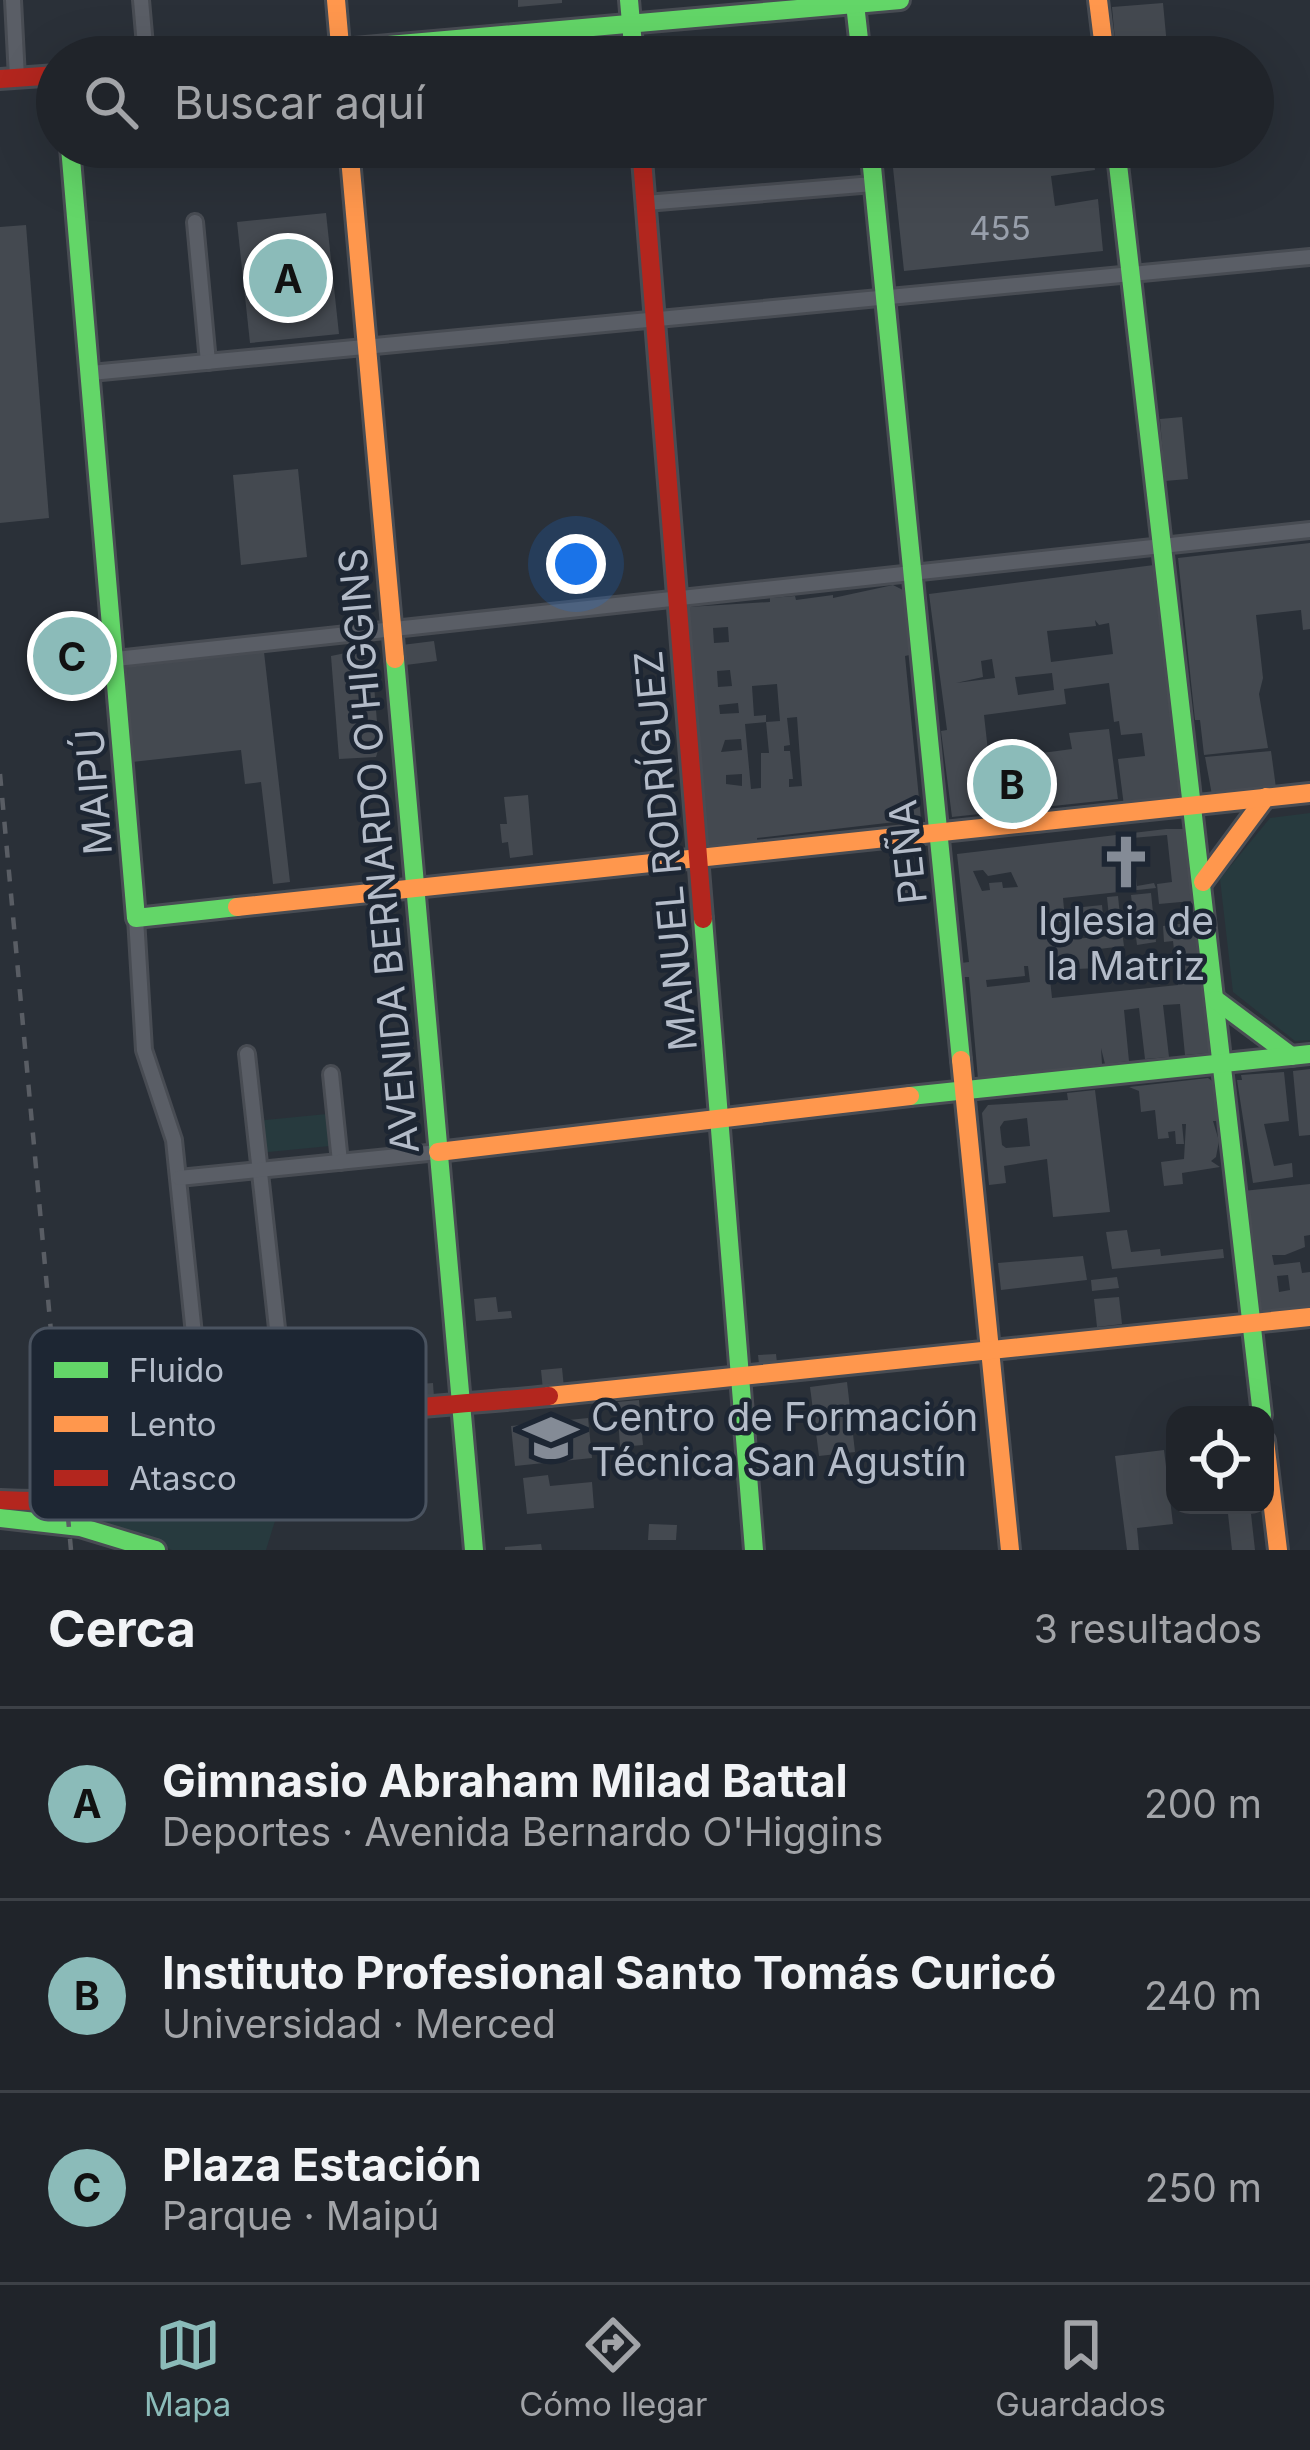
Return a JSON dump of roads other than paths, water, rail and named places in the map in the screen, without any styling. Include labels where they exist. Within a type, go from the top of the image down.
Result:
[{"type":"street","points":[[9,78],[13,0]]},
{"type":"street","points":[[141,0],[144,36]]},
{"type":"street","points":[[336,0],[339,36]]},
{"type":"street","points":[[629,0],[632,36]]},
{"type":"street","points":[[505,36],[900,0]]},
{"type":"street","points":[[1098,0],[1102,36]]},
{"type":"street","points":[[855,2],[859,36]]},
{"type":"street","name":"MAIPÚ","points":[[72,168],[116,659],[144,1050],[170,1122],[194,1328]]},
{"type":"street","name":"AVENIDA BERNARDO O'HIGGINS","points":[[351,168],[474,1550]]},
{"type":"street","name":"MANUEL RODRÍGUEZ","points":[[643,168],[754,1550]]},
{"type":"street","name":"PEÑA","points":[[872,168],[1010,1550]]},
{"type":"street","points":[[1119,168],[1261,1406]]},
{"type":"street","points":[[646,203],[873,184]]},
{"type":"street","points":[[195,223],[208,362]]},
{"type":"street","points":[[91,373],[1310,257]]},
{"type":"street","points":[[116,659],[1310,530]]},
{"type":"street","points":[[136,918],[1310,793]]},
{"type":"street","points":[[1203,882],[1266,796]]},
{"type":"street","points":[[1216,1000],[1301,1056]]},
{"type":"street","points":[[247,1054],[276,1328]]},
{"type":"street","points":[[179,1178],[1301,1056]]},
{"type":"street","points":[[331,1074],[340,1162]]},
{"type":"street","points":[[426,1409],[1310,1317]]},
{"type":"street","points":[[0,1500],[30,1502]]},
{"type":"street","points":[[1274,1514],[1278,1550]]},
{"type":"street","points":[[0,1517],[30,1520]]},
{"type":"street","points":[[36,1520],[72,1523],[157,1550]]},
{"type":"railway","points":[[0,774],[51,1328]]},
{"type":"railway","points":[[68,1520],[71,1550]]},
{"type":"place","name":"Gimnasio Abraham Milad Battal","points":[[288,278]]},
{"type":"place","name":"Plaza Estación","points":[[72,656]]},
{"type":"place","name":"Instituto Profesional Santo Tomás Curicó","points":[[1012,784]]},
{"type":"place","name":"Iglesia de la Matriz","points":[[1126,862]]},
{"type":"place","name":"Centro de Formación Técnica San Agustín","points":[[551,1438]]}]
